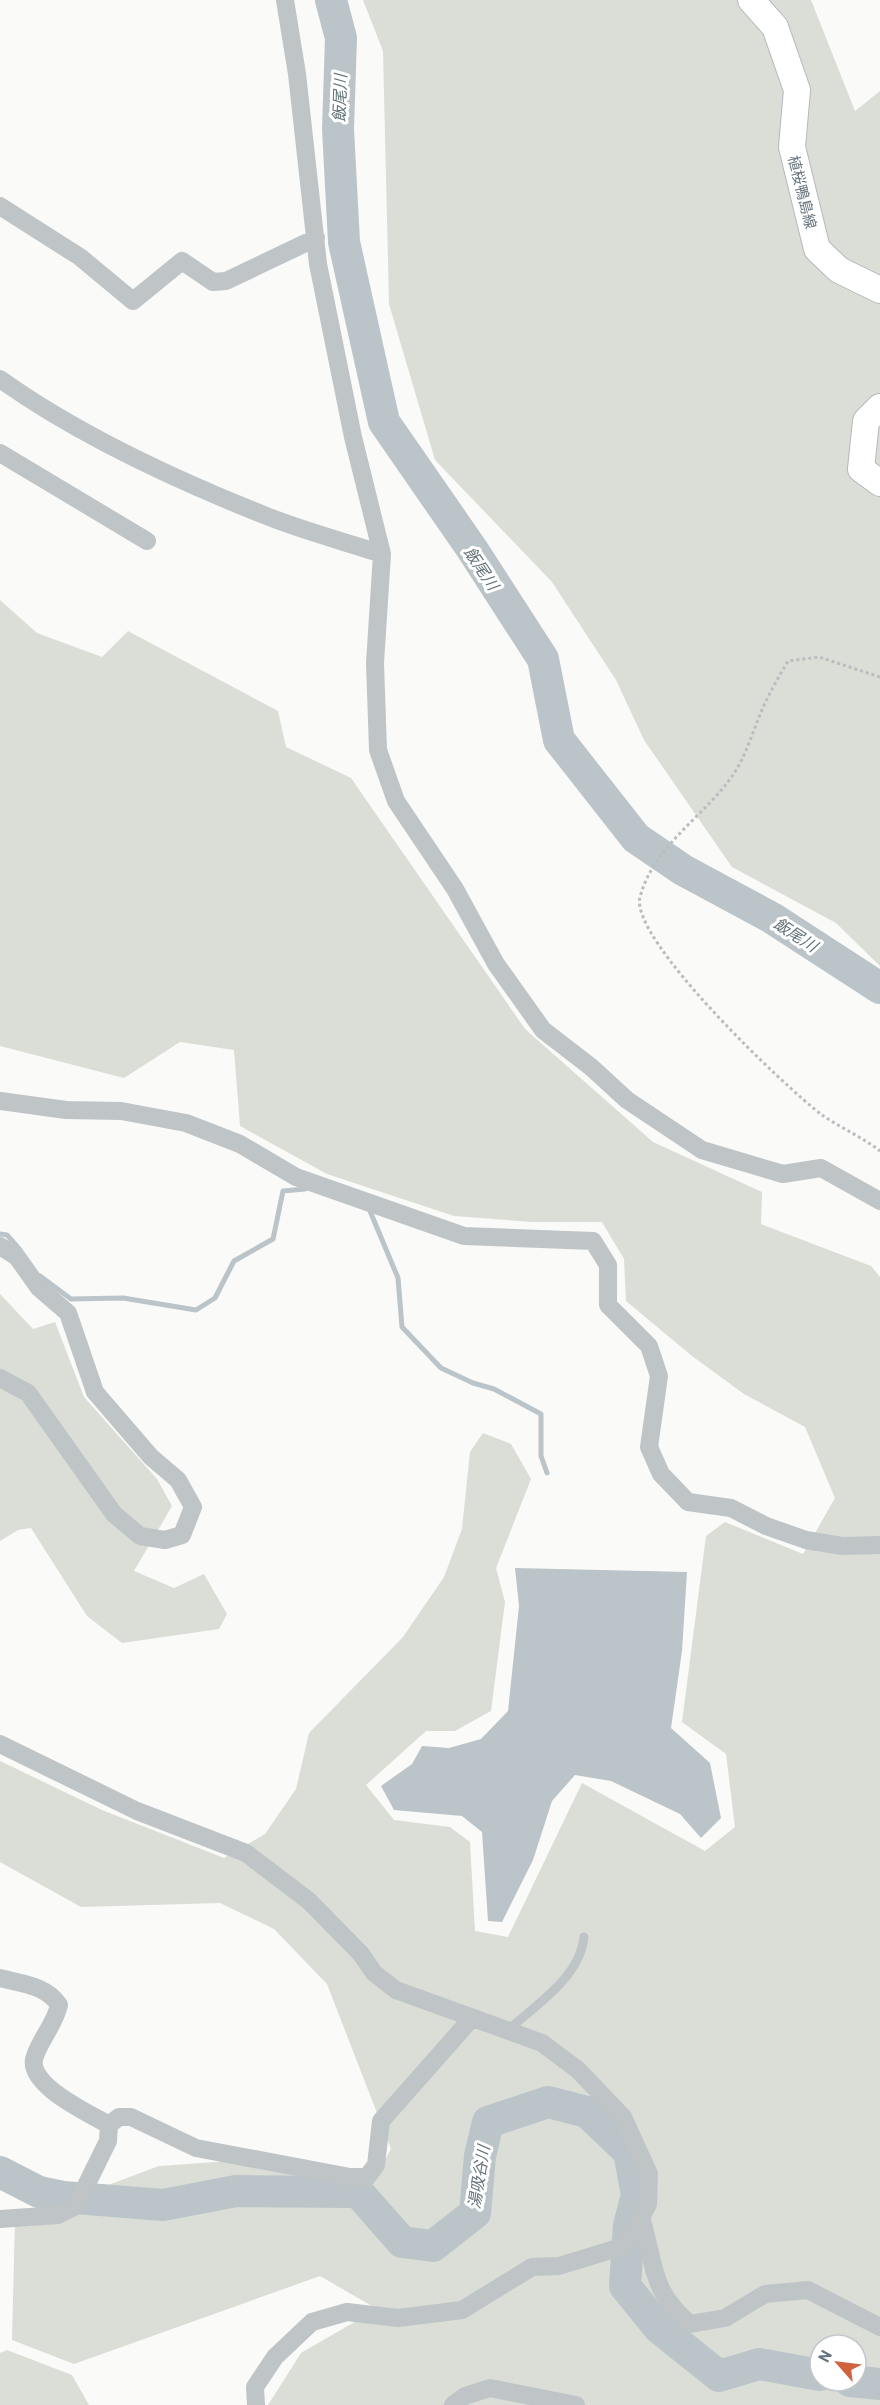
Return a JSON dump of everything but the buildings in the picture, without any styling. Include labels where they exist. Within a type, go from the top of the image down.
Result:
[{"type":"main road","name":"植桜鴨島線","points":[[751,0],[775,27],[797,90],[792,147],[817,249],[839,270],[880,290]]},
{"type":"main road","points":[[880,407],[866,421],[861,469],[880,483]]},
{"type":"street","points":[[285,0],[297,74],[318,264],[352,437],[382,554],[375,663],[378,750],[396,801],[455,889],[496,964],[543,1030],[591,1067],[627,1100],[702,1150],[783,1174],[821,1168],[880,1201]]},
{"type":"street","points":[[0,206],[80,257],[133,301],[182,261],[213,282],[226,281],[315,238]]},
{"type":"street","points":[[0,378],[20,393],[141,461],[266,516],[382,554]]},
{"type":"street","points":[[0,453],[147,541]]},
{"type":"street","points":[[0,1101],[66,1110],[121,1111],[186,1123],[240,1144],[296,1177],[464,1236],[593,1241],[609,1265],[608,1305],[649,1347],[659,1376],[649,1447],[662,1474],[688,1502],[731,1508],[766,1526],[806,1540],[843,1546],[880,1545]]},
{"type":"street","points":[[0,1246],[17,1257],[39,1288],[68,1313],[94,1392],[151,1457],[178,1480],[193,1507],[182,1534],[165,1540],[140,1536],[114,1514],[28,1393],[0,1378]]},
{"type":"street","points":[[0,1744],[137,1811],[246,1853],[309,1901],[361,1954],[374,1973],[396,1990],[542,2043],[578,2070],[623,2117],[649,2174],[648,2204],[621,2247],[559,2266],[532,2266],[462,2310],[398,2318],[347,2312],[312,2322],[275,2357],[255,2386],[256,2405]]},
{"type":"street","points":[[0,1978],[45,1990],[53,1995],[59,2005],[57,2017],[33,2058],[35,2073],[46,2087],[109,2124]]},
{"type":"street","points":[[109,2124],[119,2117],[131,2117],[196,2148],[350,2177],[367,2177],[376,2165],[381,2121],[472,2018]]},
{"type":"street","points":[[0,2219],[58,2215],[80,2198],[108,2140],[109,2124]]},
{"type":"street","points":[[638,2222],[651,2249],[654,2277],[672,2309],[690,2324],[725,2318],[765,2294],[808,2290],[880,2326]]},
{"type":"street","points":[[453,2405],[465,2396],[490,2388],[576,2405]]},
{"type":"lane","points":[[508,2030],[569,1974],[583,1951],[584,1937]]},
{"type":"path","points":[[880,677],[819,657],[788,662],[767,698],[747,749],[733,776],[671,843],[654,866],[640,897],[639,909],[648,932],[696,993],[778,1078],[823,1115],[880,1151]]},
{"type":"shaded area","points":[[363,0],[811,0],[855,111],[880,91],[880,966],[836,923],[732,867],[644,740],[616,680],[552,582],[435,460],[389,304],[383,51]]},
{"type":"shaded area","points":[[0,600],[37,633],[102,657],[128,631],[278,711],[286,747],[351,778],[525,1029],[653,1142],[762,1192],[761,1224],[871,1266],[880,1277],[880,2405],[268,2405],[301,2353],[377,2309],[320,2276],[74,2364],[12,2340],[15,2220],[159,2166],[261,2159],[366,2194],[391,2149],[327,1984],[274,1929],[220,1903],[81,1907],[0,1862],[0,1761],[102,1810],[224,1858],[265,1834],[296,1789],[309,1733],[403,1637],[444,1577],[462,1529],[470,1452],[483,1433],[511,1444],[531,1479],[496,1568],[505,1602],[491,1711],[455,1731],[426,1731],[366,1785],[394,1820],[450,1827],[470,1842],[475,1931],[508,1937],[582,1783],[705,1851],[735,1827],[726,1754],[682,1722],[706,1536],[725,1522],[803,1554],[835,1498],[805,1427],[744,1394],[692,1356],[626,1301],[624,1259],[602,1222],[532,1222],[454,1216],[327,1174],[240,1126],[234,1050],[180,1042],[124,1078],[0,1046]]},
{"type":"shaded area","points":[[0,1294],[33,1329],[55,1322],[84,1397],[157,1479],[172,1506],[134,1571],[174,1588],[204,1574],[227,1614],[219,1629],[122,1643],[87,1616],[31,1528],[18,1530],[0,1541]]},
{"type":"shaded area","points":[[515,1568],[687,1572],[682,1651],[671,1728],[710,1763],[721,1818],[701,1838],[680,1814],[611,1781],[575,1775],[552,1801],[533,1860],[502,1922],[488,1921],[482,1832],[462,1816],[394,1810],[381,1786],[412,1764],[422,1746],[449,1748],[481,1739],[508,1711],[519,1606]]},
{"type":"shaded area","points":[[7,2350],[72,2375],[89,2405],[0,2405],[0,2353]]},
{"type":"waterway","name":"飯尾川","points":[[331,0],[341,38],[338,129],[344,242],[384,422],[472,549],[543,659],[559,740],[636,838],[683,870],[772,918],[880,988]]},
{"type":"waterway","points":[[40,1276],[71,1299],[123,1298],[196,1310],[215,1298],[234,1261],[273,1239],[283,1191],[305,1189]]},
{"type":"waterway","points":[[370,1211],[398,1278],[402,1327],[441,1368],[473,1383],[494,1389],[541,1414],[541,1456],[547,1473]]},
{"type":"waterway","points":[[0,1234],[7,1235],[20,1250]]},
{"type":"waterway","name":"湯吸谷川","points":[[0,2172],[39,2192],[63,2197],[163,2205],[236,2191],[358,2192],[402,2242],[433,2246],[475,2213],[480,2156],[488,2122],[548,2102],[587,2112],[629,2152],[637,2195],[629,2225],[625,2286],[659,2328],[719,2376],[759,2364],[808,2373]]},
{"type":"waterway","name":"湯吸谷川","points":[[868,2383],[880,2384]]}]
